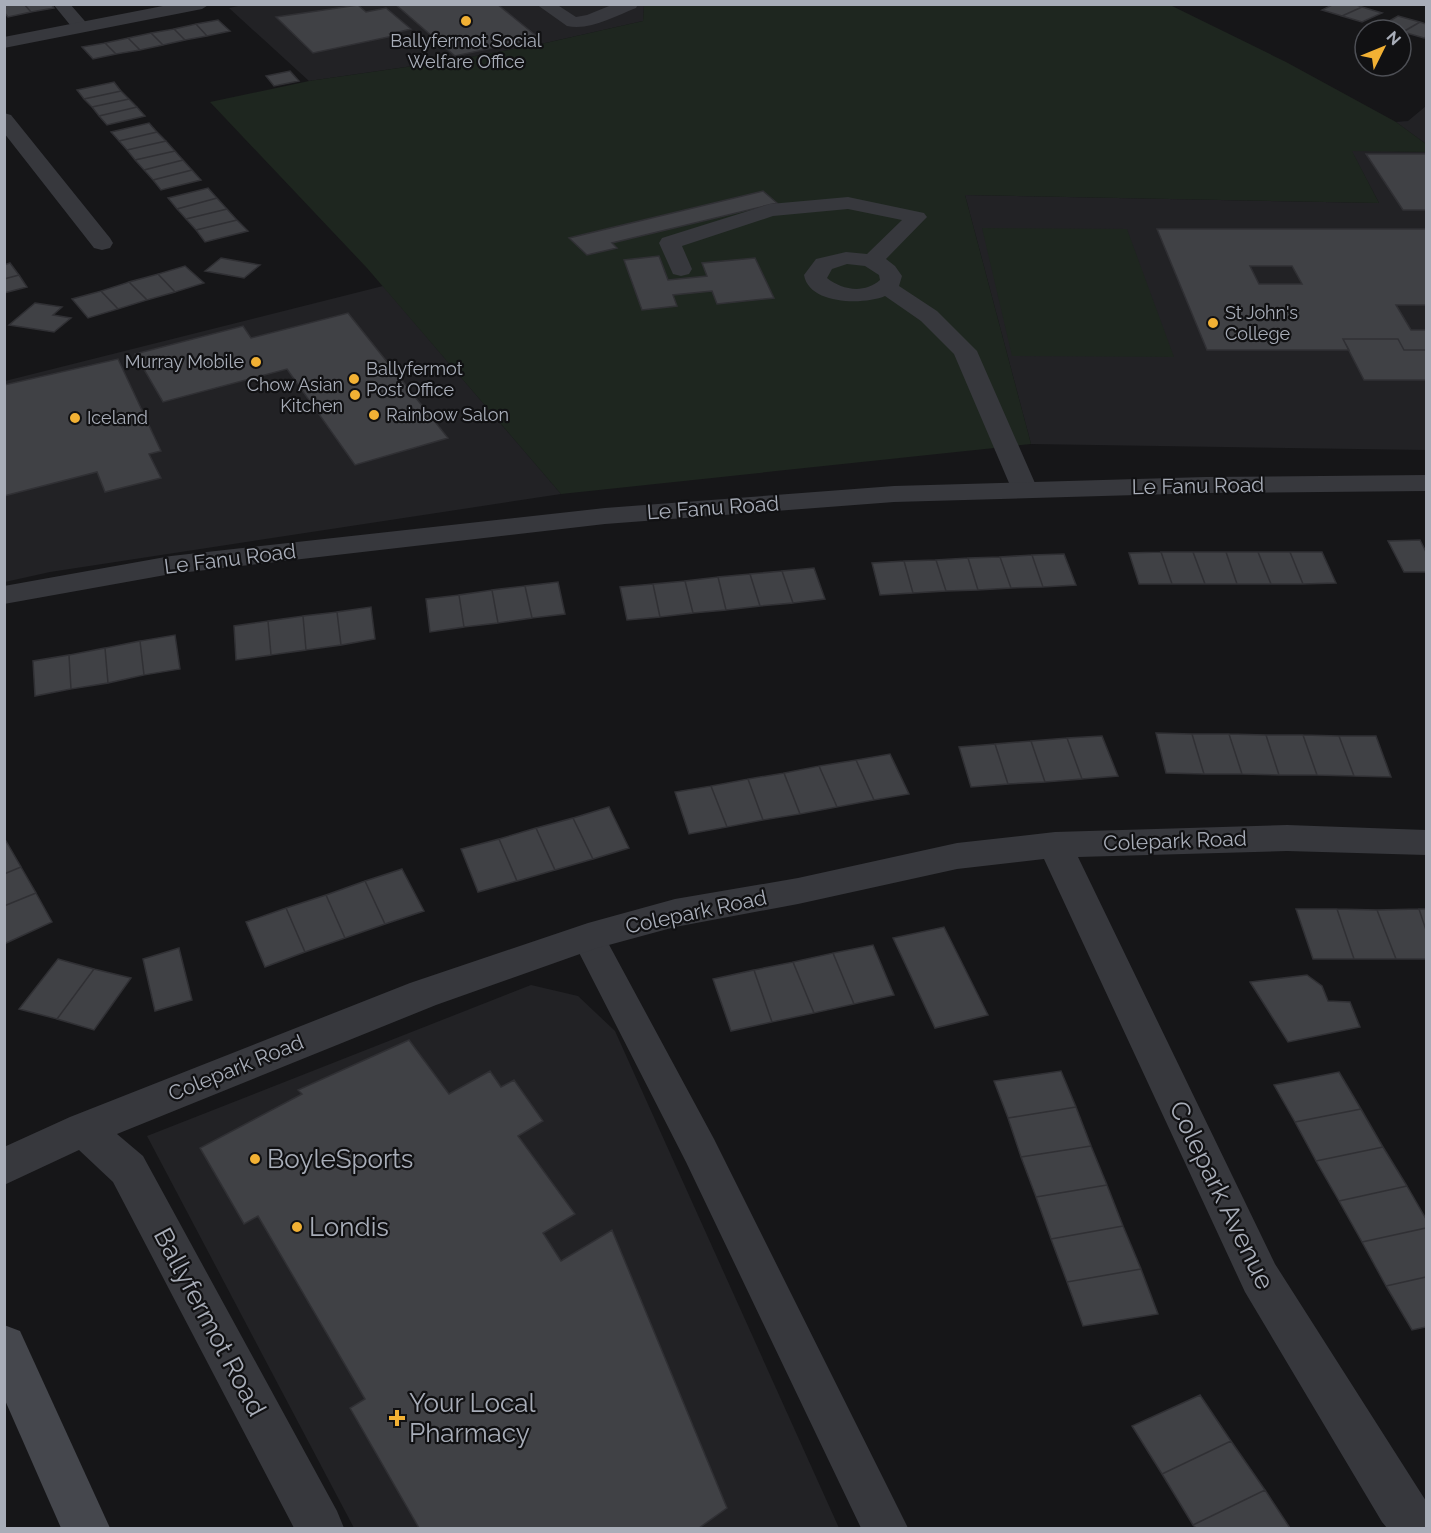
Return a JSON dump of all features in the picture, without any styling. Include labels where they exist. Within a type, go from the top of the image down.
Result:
[{"type":"main road","points":[[4,1346],[86,1528]]},
{"type":"street","points":[[4,43],[202,4]]},
{"type":"street","points":[[4,120],[102,243]]},
{"type":"street","name":"Le Fanu Road","points":[[4,595],[171,565],[605,516],[894,494],[1206,485],[1426,483]]},
{"type":"street","name":"Colepark Road","points":[[4,1167],[84,1129],[423,994],[588,937],[675,913],[798,891],[957,856],[1055,845],[1287,838],[1426,843]]},
{"type":"street","name":"Colepark Avenue","points":[[1055,845],[1260,1278],[1393,1496],[1417,1528]]},
{"type":"street","name":"Ballyfermot Road","points":[[84,1129],[128,1169],[320,1528]]},
{"type":"lane","points":[[61,4],[81,27]]},
{"type":"lane","points":[[544,4],[573,22],[590,20],[630,4]]},
{"type":"lane","points":[[681,269],[670,243],[770,210],[848,203],[917,217],[872,261]]},
{"type":"lane","points":[[846,258],[872,261],[881,265],[891,276],[891,282],[878,292],[856,295],[832,292],[816,281],[815,275],[824,264],[846,258]]},
{"type":"lane","points":[[886,287],[929,316],[965,351],[1025,490]]},
{"type":"lane","points":[[588,937],[700,1151],[885,1528]]},
{"type":"shaded area","points":[[247,4],[651,5],[644,6],[643,21],[541,44],[448,61],[309,81],[229,8]]},
{"type":"shaded area","points":[[1168,4],[1286,62],[1396,122],[1426,144],[1426,152],[1352,151],[1379,203],[965,195],[1031,444],[561,494],[367,268],[210,102],[309,81],[448,61],[541,44],[643,21],[644,6],[651,5]]},
{"type":"shaded area","points":[[1426,106],[1426,144],[1396,122],[1408,121]]},
{"type":"shaded area","name":"St John's College","points":[[1351,150],[1426,152],[1426,450],[1031,444],[965,195],[1379,203]]},
{"type":"shaded area","points":[[982,228],[1127,229],[1174,357],[1012,356]]},
{"type":"shaded area","points":[[383,286],[561,494],[50,572],[5,582],[5,381]]},
{"type":"shaded area","points":[[531,985],[578,996],[615,1031],[839,1528],[354,1528],[147,1136]]},
{"type":"building","points":[[24,4],[31,12],[8,17],[4,12],[4,5]]},
{"type":"building","points":[[24,4],[51,4],[54,8],[31,12]]},
{"type":"building","name":"Ballyfermot Social Welfare Office","points":[[395,4],[497,4],[539,38],[455,56]]},
{"type":"building","points":[[1334,4],[1354,4],[1362,7],[1342,16],[1322,10]]},
{"type":"building","points":[[358,5],[366,12],[386,8],[411,29],[390,34],[393,36],[313,53],[276,17]]},
{"type":"building","points":[[1362,7],[1382,13],[1371,18],[1353,19],[1342,16]]},
{"type":"building","points":[[218,20],[230,31],[207,36],[196,24]]},
{"type":"building","points":[[1420,22],[1426,24],[1426,37],[1413,35],[1413,26]]},
{"type":"building","points":[[196,24],[207,36],[185,40],[174,29]]},
{"type":"building","points":[[174,29],[185,40],[163,45],[151,33]]},
{"type":"building","points":[[151,33],[163,45],[140,50],[128,38]]},
{"type":"building","points":[[128,38],[140,50],[116,54],[105,43]]},
{"type":"building","points":[[105,43],[116,54],[93,59],[82,47]]},
{"type":"building","points":[[290,71],[299,81],[274,86],[266,76]]},
{"type":"building","points":[[114,82],[121,91],[84,99],[77,90]]},
{"type":"building","points":[[121,91],[129,99],[92,107],[84,99]]},
{"type":"building","points":[[129,99],[137,107],[99,116],[92,107]]},
{"type":"building","points":[[137,107],[145,116],[107,125],[99,116]]},
{"type":"building","points":[[149,123],[157,132],[119,141],[111,132]]},
{"type":"building","points":[[157,132],[166,141],[127,150],[119,141]]},
{"type":"building","points":[[166,141],[175,151],[135,160],[127,150]]},
{"type":"building","points":[[175,151],[183,160],[144,170],[135,160]]},
{"type":"building","points":[[1366,154],[1426,154],[1426,210],[1403,210]]},
{"type":"building","points":[[183,160],[192,170],[153,180],[144,170]]},
{"type":"building","points":[[192,170],[201,180],[161,190],[153,180]]},
{"type":"building","points":[[208,188],[217,198],[177,209],[168,198]]},
{"type":"building","points":[[763,191],[777,203],[612,243],[617,248],[587,255],[569,238]]},
{"type":"building","points":[[217,198],[227,209],[186,219],[177,209]]},
{"type":"building","points":[[227,209],[237,220],[196,230],[186,219]]},
{"type":"building","points":[[237,220],[248,231],[205,242],[196,230]]},
{"type":"building","points":[[1157,229],[1426,229],[1426,305],[1396,305],[1411,330],[1426,330],[1426,350],[1404,350],[1398,339],[1343,339],[1349,350],[1207,350]],"holes":[[[1250,266],[1292,266],[1302,284],[1259,284]]]},
{"type":"building","points":[[659,256],[668,280],[707,276],[702,263],[755,258],[774,298],[717,304],[712,291],[673,295],[677,306],[642,310],[624,260]]},
{"type":"building","points":[[221,258],[260,265],[244,278],[205,271]]},
{"type":"building","points":[[10,263],[19,275],[4,279],[4,265]]},
{"type":"building","points":[[185,266],[204,283],[175,292],[158,274]]},
{"type":"building","points":[[158,274],[175,292],[147,300],[129,282]]},
{"type":"building","points":[[19,275],[27,287],[4,293],[4,279]]},
{"type":"building","points":[[129,282],[147,300],[118,309],[101,291]]},
{"type":"building","points":[[101,291],[118,309],[88,318],[72,299]]},
{"type":"building","points":[[35,303],[62,307],[53,315],[71,318],[54,332],[9,325]]},
{"type":"building","points":[[348,313],[448,438],[355,465],[287,369],[163,402],[135,354],[243,326],[251,338]]},
{"type":"building","points":[[1343,339],[1398,339],[1404,350],[1426,350],[1426,380],[1364,380]]},
{"type":"building","name":"Iceland","points":[[118,359],[161,451],[149,454],[161,478],[105,492],[97,472],[4,496],[4,385]]},
{"type":"building","points":[[1420,540],[1426,552],[1426,572],[1404,572],[1388,541]]},
{"type":"building","points":[[1161,552],[1193,552],[1205,584],[1172,584]]},
{"type":"building","points":[[1161,552],[1172,584],[1139,584],[1129,553]]},
{"type":"building","points":[[1193,552],[1226,552],[1237,584],[1205,584]]},
{"type":"building","points":[[1226,552],[1258,552],[1271,584],[1237,584]]},
{"type":"building","points":[[1258,552],[1290,552],[1303,584],[1271,584]]},
{"type":"building","points":[[1290,552],[1322,552],[1336,583],[1303,584]]},
{"type":"building","points":[[1064,554],[1076,585],[1043,587],[1032,555]]},
{"type":"building","points":[[1032,555],[1043,587],[1011,588],[1000,557]]},
{"type":"building","points":[[1000,557],[1011,588],[978,590],[968,558]]},
{"type":"building","points":[[968,558],[978,590],[946,591],[936,560]]},
{"type":"building","points":[[936,560],[946,591],[913,593],[904,561]]},
{"type":"building","points":[[904,561],[913,593],[880,595],[872,563]]},
{"type":"building","points":[[814,568],[825,599],[793,603],[782,571]]},
{"type":"building","points":[[782,571],[793,603],[760,606],[750,574]]},
{"type":"building","points":[[750,574],[760,606],[726,610],[718,577]]},
{"type":"building","points":[[718,577],[726,610],[693,613],[685,581]]},
{"type":"building","points":[[685,581],[693,613],[660,617],[653,584]]},
{"type":"building","points":[[558,582],[565,614],[532,618],[525,586]]},
{"type":"building","points":[[653,584],[660,617],[627,620],[620,587]]},
{"type":"building","points":[[525,586],[532,618],[498,623],[492,590]]},
{"type":"building","points":[[492,590],[498,623],[464,627],[459,595]]},
{"type":"building","points":[[459,595],[464,627],[430,632],[426,599]]},
{"type":"building","points":[[371,607],[375,639],[341,645],[337,612]]},
{"type":"building","points":[[337,612],[341,645],[306,650],[303,616]]},
{"type":"building","points":[[303,616],[306,650],[271,655],[268,621]]},
{"type":"building","points":[[268,621],[271,655],[236,660],[234,626]]},
{"type":"building","points":[[175,635],[180,669],[144,675],[140,641]]},
{"type":"building","points":[[140,641],[144,675],[108,683],[105,648]]},
{"type":"building","points":[[105,648],[108,683],[71,689],[69,655]]},
{"type":"building","points":[[69,655],[71,689],[35,696],[33,661]]},
{"type":"building","points":[[1156,733],[1192,734],[1204,774],[1166,773]]},
{"type":"building","points":[[1192,734],[1229,734],[1242,774],[1204,774]]},
{"type":"building","points":[[1229,734],[1266,735],[1279,775],[1242,774]]},
{"type":"building","points":[[1266,735],[1303,735],[1317,775],[1279,775]]},
{"type":"building","points":[[1303,735],[1339,736],[1354,776],[1317,775]]},
{"type":"building","points":[[1102,736],[1118,776],[1082,779],[1067,738]]},
{"type":"building","points":[[1339,736],[1376,736],[1391,777],[1354,776]]},
{"type":"building","points":[[1067,738],[1082,779],[1045,782],[1031,741]]},
{"type":"building","points":[[1031,741],[1045,782],[1008,784],[995,744]]},
{"type":"building","points":[[995,744],[1008,784],[971,787],[959,747]]},
{"type":"building","points":[[890,754],[909,794],[874,800],[856,760]]},
{"type":"building","points":[[856,760],[874,800],[837,807],[819,766]]},
{"type":"building","points":[[819,766],[837,807],[800,814],[784,773]]},
{"type":"building","points":[[784,773],[800,814],[763,820],[748,779]]},
{"type":"building","points":[[748,779],[763,820],[727,827],[711,786]]},
{"type":"building","points":[[711,786],[727,827],[689,834],[675,792]]},
{"type":"building","points":[[609,807],[629,848],[593,859],[573,818]]},
{"type":"building","points":[[573,818],[593,859],[555,870],[536,828]]},
{"type":"building","points":[[536,828],[555,870],[517,881],[499,839]]},
{"type":"building","points":[[499,839],[517,881],[478,892],[461,849]]},
{"type":"building","points":[[6,841],[21,867],[4,874],[4,842]]},
{"type":"building","points":[[21,867],[36,893],[4,906],[4,874]]},
{"type":"building","points":[[402,869],[424,911],[385,924],[365,881]]},
{"type":"building","points":[[365,881],[385,924],[345,938],[326,895]]},
{"type":"building","points":[[36,893],[52,922],[4,944],[4,906]]},
{"type":"building","points":[[326,895],[345,938],[305,952],[286,908]]},
{"type":"building","points":[[286,908],[305,952],[265,967],[246,922]]},
{"type":"building","points":[[1296,909],[1337,909],[1354,959],[1313,959]]},
{"type":"building","points":[[1337,909],[1377,910],[1396,959],[1354,959]]},
{"type":"building","points":[[1419,909],[1426,930],[1426,959],[1396,959],[1377,910]]},
{"type":"building","points":[[1419,909],[1426,909],[1426,930]]},
{"type":"building","points":[[944,927],[988,1015],[935,1028],[893,938]]},
{"type":"building","points":[[873,945],[894,995],[854,1004],[833,953]]},
{"type":"building","points":[[179,948],[192,1000],[155,1011],[143,959]]},
{"type":"building","points":[[833,953],[854,1004],[814,1013],[793,962]]},
{"type":"building","points":[[58,959],[94,969],[57,1019],[19,1009]]},
{"type":"building","points":[[793,962],[814,1013],[772,1022],[754,970]]},
{"type":"building","points":[[94,969],[131,978],[94,1030],[57,1019]]},
{"type":"building","points":[[754,970],[772,1022],[731,1031],[713,979]]},
{"type":"building","points":[[1307,975],[1322,986],[1328,1001],[1350,1002],[1360,1027],[1288,1042],[1250,982]]},
{"type":"building","points":[[409,1040],[449,1094],[490,1071],[501,1087],[514,1080],[543,1121],[518,1136],[575,1214],[543,1233],[561,1261],[612,1230],[727,1508],[699,1528],[419,1528],[350,1408],[365,1399],[258,1216],[244,1224],[200,1148],[302,1094],[298,1090]]},
{"type":"building","points":[[1061,1071],[1076,1107],[1008,1118],[994,1081]]},
{"type":"building","points":[[1339,1072],[1361,1109],[1295,1122],[1274,1085]]},
{"type":"building","points":[[1076,1107],[1091,1146],[1021,1157],[1008,1118]]},
{"type":"building","points":[[1361,1109],[1383,1147],[1316,1161],[1295,1122]]},
{"type":"building","points":[[1091,1146],[1107,1185],[1036,1197],[1021,1157]]},
{"type":"building","points":[[1383,1147],[1407,1186],[1339,1201],[1316,1161]]},
{"type":"building","points":[[1107,1185],[1123,1226],[1051,1239],[1036,1197]]},
{"type":"building","points":[[1407,1186],[1426,1219],[1426,1228],[1362,1242],[1339,1201]]},
{"type":"building","points":[[1123,1226],[1141,1269],[1067,1282],[1051,1239]]},
{"type":"building","points":[[1426,1228],[1426,1277],[1386,1286],[1362,1242]]},
{"type":"building","points":[[1141,1269],[1158,1314],[1083,1326],[1067,1282]]},
{"type":"building","points":[[1426,1277],[1426,1327],[1412,1330],[1386,1286]]},
{"type":"building","points":[[1200,1395],[1231,1441],[1162,1474],[1132,1426]]},
{"type":"building","points":[[1231,1441],[1265,1490],[1193,1525],[1162,1474]]},
{"type":"building","points":[[1265,1490],[1290,1528],[1196,1528],[1193,1525]]},
{"type":"place","name":"Ballyfermot Social Welfare Office","points":[[466,21]]},
{"type":"place","name":"St John's College","points":[[1213,323]]},
{"type":"place","name":"Murray Mobile","points":[[256,362]]},
{"type":"place","name":"Ballyfermot Post Office","points":[[354,379]]},
{"type":"place","name":"Chow Asian Kitchen","points":[[355,395]]},
{"type":"place","name":"Rainbow Salon","points":[[374,415]]},
{"type":"place","name":"Iceland","points":[[75,418]]},
{"type":"place","name":"BoyleSports","points":[[255,1159]]},
{"type":"place","name":"Londis","points":[[297,1227]]},
{"type":"place","name":"Your Local Pharmacy","points":[[397,1418]]}]
